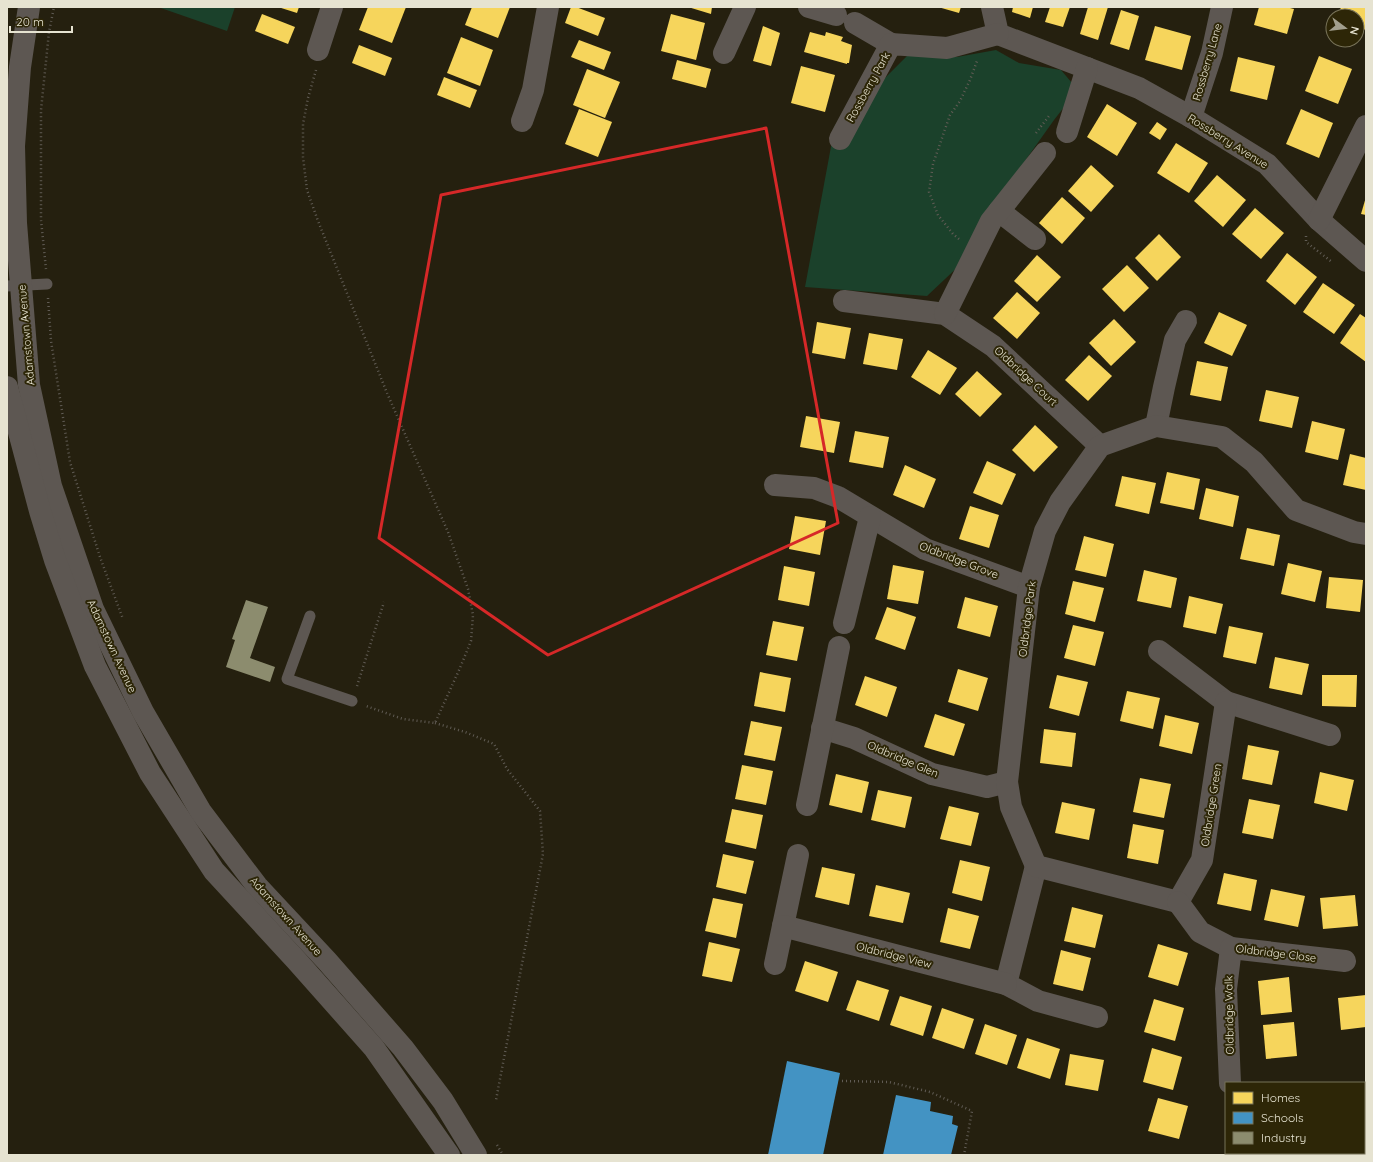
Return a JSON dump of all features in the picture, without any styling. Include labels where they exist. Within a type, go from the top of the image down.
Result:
[{"type":"street","name":"Adamstown Avenue","points":[[29,7],[20,67],[14,146],[16,223],[14,286],[29,385],[52,486],[93,609],[143,712],[201,812],[257,886],[327,961],[403,1048],[443,1101],[476,1155]]},
{"type":"street","points":[[318,50],[332,7]]},
{"type":"street","points":[[522,121],[533,90],[548,7]]},
{"type":"street","points":[[724,52],[745,7]]},
{"type":"street","points":[[809,7],[864,27],[892,44]]},
{"type":"street","points":[[991,36],[992,7]]},
{"type":"street","name":"Rossberry Lane","points":[[1191,117],[1212,53],[1222,7]]},
{"type":"street","name":"Rossberry Park","points":[[840,140],[892,44],[947,48],[991,36]]},
{"type":"street","name":"Rossberry Avenue","points":[[991,36],[1087,68],[1139,88],[1191,117],[1267,164],[1312,225],[1366,261]]},
{"type":"street","points":[[1067,132],[1087,68]]},
{"type":"street","points":[[1312,225],[1366,126]]},
{"type":"street","points":[[945,314],[991,221],[1045,153]]},
{"type":"street","points":[[999,210],[1035,239]]},
{"type":"street","name":"Oldbridge Court","points":[[844,300],[945,314],[993,346],[1100,446]]},
{"type":"street","points":[[1156,426],[1175,340],[1186,321]]},
{"type":"street","name":"Adamstown Avenue","points":[[7,387],[36,498],[55,560],[95,666],[150,773],[214,871],[374,1048],[449,1155]]},
{"type":"street","points":[[1100,446],[1156,426],[1222,437],[1254,462],[1296,510],[1354,532],[1366,534]]},
{"type":"street","name":"Oldbridge Park","points":[[1036,866],[1011,807],[1007,782],[1029,587],[1046,531],[1060,502],[1100,446]]},
{"type":"street","name":"Oldbridge Grove","points":[[775,485],[814,488],[838,497],[925,549],[1029,587]]},
{"type":"street","points":[[844,623],[870,517]]},
{"type":"street","points":[[807,805],[838,647]]},
{"type":"street","points":[[1159,651],[1226,702],[1330,735]]},
{"type":"street","name":"Oldbridge Green","points":[[1178,902],[1202,860],[1226,702]]},
{"type":"street","name":"Oldbridge Glen","points":[[822,728],[854,738],[932,774],[987,787],[1007,782]]},
{"type":"street","points":[[775,964],[798,855]]},
{"type":"street","points":[[1006,984],[1036,866],[1178,902]]},
{"type":"street","name":"Oldbridge Close","points":[[1178,902],[1200,932],[1231,948],[1345,961]]},
{"type":"street","name":"Oldbridge View","points":[[783,926],[1006,984],[1038,1001],[1097,1017]]},
{"type":"street","name":"Oldbridge Walk","points":[[1230,1082],[1226,989],[1231,948]]},
{"type":"lane","points":[[14,286],[47,284]]},
{"type":"lane","points":[[310,616],[287,679],[352,701]]},
{"type":"path","points":[[54,7],[49,32],[42,110],[41,220],[51,341],[70,462],[100,557],[124,622]]},
{"type":"path","points":[[976,251],[952,234],[938,215],[929,192],[932,164],[950,115],[960,101],[991,36]]},
{"type":"path","points":[[318,50],[317,67],[308,98],[303,124],[303,157],[307,190],[387,394],[448,532],[468,589],[472,615],[471,641],[435,723]]},
{"type":"path","points":[[1312,225],[1306,242],[1333,263]]},
{"type":"path","points":[[384,602],[352,701],[403,719],[435,723],[465,732],[494,744],[507,769],[540,811],[543,854],[496,1100]]},
{"type":"path","points":[[842,1081],[889,1082],[930,1092],[972,1111],[964,1155]]},
{"type":"path","points":[[495,1142],[503,1155]]},
{"type":"highlighted area","points":[[766,128],[838,523],[548,655],[379,538],[441,195]]},
{"type":"green space","points":[[158,7],[235,7],[227,31]]},
{"type":"green space","points":[[996,50],[1019,63],[1061,70],[1072,83],[1068,102],[1027,158],[962,263],[927,296],[805,287],[835,125],[908,55],[957,57]]},
{"type":"building: Homes","points":[[278,7],[299,7],[297,13]]},
{"type":"building: Homes","points":[[368,7],[406,7],[392,43],[359,30]]},
{"type":"building: Homes","points":[[472,7],[510,7],[498,38],[465,25]]},
{"type":"building: Homes","points":[[571,7],[576,7],[605,18],[598,36],[565,23]]},
{"type":"building: Homes","points":[[688,7],[712,7],[711,14]]},
{"type":"building: Homes","points":[[938,7],[961,7],[959,13]]},
{"type":"building: Homes","points":[[1013,7],[1033,7],[1030,18],[1012,12]]},
{"type":"building: Homes","points":[[1050,7],[1070,7],[1063,27],[1045,22]]},
{"type":"building: Homes","points":[[1088,7],[1108,7],[1098,40],[1080,34]]},
{"type":"building: Homes","points":[[1259,7],[1286,7],[1294,9],[1287,34],[1254,25]]},
{"type":"building: Homes","points":[[1366,7],[1366,30],[1365,8],[1341,8]]},
{"type":"building: Homes","points":[[1121,10],[1139,16],[1129,50],[1110,44]]},
{"type":"building: Homes","points":[[262,14],[295,27],[288,44],[255,31]]},
{"type":"building: Homes","points":[[671,14],[705,23],[696,60],[661,51]]},
{"type":"building: Homes","points":[[763,26],[780,33],[771,66],[753,61]]},
{"type":"building: Homes","points":[[1155,26],[1191,36],[1182,70],[1145,60]]},
{"type":"building: Homes","points":[[810,32],[825,36],[826,32],[843,37],[841,41],[852,45],[849,63],[847,64],[804,52]]},
{"type":"building: Homes","points":[[461,37],[493,50],[480,86],[447,73]]},
{"type":"building: Homes","points":[[579,40],[611,52],[604,70],[571,57]]},
{"type":"building: Homes","points":[[359,45],[392,58],[385,76],[352,63]]},
{"type":"building: Homes","points":[[1319,56],[1352,69],[1338,104],[1305,91]]},
{"type":"building: Homes","points":[[1238,57],[1275,66],[1267,100],[1230,91]]},
{"type":"building: Homes","points":[[677,60],[711,69],[706,88],[672,79]]},
{"type":"building: Homes","points":[[801,66],[835,75],[825,112],[791,103]]},
{"type":"building: Homes","points":[[587,69],[620,82],[605,118],[573,105]]},
{"type":"building: Homes","points":[[444,77],[477,90],[470,108],[437,95]]},
{"type":"building: Homes","points":[[1107,104],[1137,123],[1117,156],[1087,137]]},
{"type":"building: Homes","points":[[579,109],[612,122],[598,157],[565,144]]},
{"type":"building: Homes","points":[[1301,109],[1333,123],[1319,158],[1286,144]]},
{"type":"building: Homes","points":[[1157,122],[1167,129],[1160,140],[1149,133]]},
{"type":"building: Homes","points":[[1176,143],[1208,163],[1189,193],[1157,173]]},
{"type":"building: Homes","points":[[1091,165],[1114,186],[1091,212],[1068,191]]},
{"type":"building: Homes","points":[[1217,175],[1246,200],[1223,227],[1194,201]]},
{"type":"building: Homes","points":[[1062,197],[1085,218],[1062,244],[1039,223]]},
{"type":"building: Homes","points":[[1366,197],[1366,215],[1361,214]]},
{"type":"building: Homes","points":[[1255,208],[1284,233],[1261,259],[1232,234]]},
{"type":"building: Homes","points":[[1159,234],[1181,257],[1157,281],[1135,258]]},
{"type":"building: Homes","points":[[1287,253],[1317,277],[1295,305],[1266,281]]},
{"type":"building: Homes","points":[[1037,255],[1061,277],[1037,302],[1014,281]]},
{"type":"building: Homes","points":[[1127,265],[1149,288],[1124,312],[1102,289]]},
{"type":"building: Homes","points":[[1323,283],[1355,305],[1334,334],[1303,312]]},
{"type":"building: Homes","points":[[1017,292],[1040,313],[1017,339],[993,318]]},
{"type":"building: Homes","points":[[1219,312],[1247,325],[1232,356],[1204,343]]},
{"type":"building: Homes","points":[[1360,314],[1366,318],[1366,362],[1340,343]]},
{"type":"building: Homes","points":[[1114,319],[1136,342],[1111,366],[1089,343]]},
{"type":"building: Homes","points":[[817,322],[851,328],[845,359],[812,353]]},
{"type":"building: Homes","points":[[869,333],[903,339],[897,370],[863,364]]},
{"type":"building: Homes","points":[[928,350],[957,368],[940,395],[911,377]]},
{"type":"building: Homes","points":[[1089,355],[1112,376],[1088,401],[1065,380]]},
{"type":"building: Homes","points":[[1197,361],[1228,367],[1221,401],[1190,395]]},
{"type":"building: Homes","points":[[977,371],[1002,394],[980,417],[955,394]]},
{"type":"building: Homes","points":[[1266,390],[1299,397],[1292,428],[1259,421]]},
{"type":"building: Homes","points":[[806,416],[840,422],[834,453],[800,447]]},
{"type":"building: Homes","points":[[1312,421],[1345,429],[1338,460],[1305,452]]},
{"type":"building: Homes","points":[[1035,425],[1058,447],[1034,472],[1012,450]]},
{"type":"building: Homes","points":[[855,431],[889,437],[883,468],[849,462]]},
{"type":"building: Homes","points":[[1350,454],[1366,458],[1366,490],[1343,485]]},
{"type":"building: Homes","points":[[987,461],[1016,474],[1002,505],[973,493]]},
{"type":"building: Homes","points":[[905,465],[936,479],[924,508],[893,495]]},
{"type":"building: Homes","points":[[1167,472],[1200,479],[1194,510],[1160,503]]},
{"type":"building: Homes","points":[[1122,476],[1156,483],[1149,514],[1115,506]]},
{"type":"building: Homes","points":[[1206,488],[1239,496],[1233,527],[1199,519]]},
{"type":"building: Homes","points":[[970,506],[999,515],[989,548],[959,539]]},
{"type":"building: Homes","points":[[795,516],[826,521],[820,555],[789,549]]},
{"type":"building: Homes","points":[[1247,528],[1280,535],[1274,566],[1240,559]]},
{"type":"building: Homes","points":[[1084,536],[1114,544],[1106,577],[1075,570]]},
{"type":"building: Homes","points":[[1288,563],[1322,571],[1315,602],[1281,594]]},
{"type":"building: Homes","points":[[893,565],[924,571],[918,604],[887,599]]},
{"type":"building: Homes","points":[[784,566],[815,572],[809,606],[778,600]]},
{"type":"building: Homes","points":[[1144,570],[1177,578],[1171,608],[1137,601]]},
{"type":"building: Homes","points":[[1329,577],[1363,580],[1360,612],[1326,608]]},
{"type":"building: Homes","points":[[1073,581],[1104,588],[1095,622],[1065,614]]},
{"type":"building: Homes","points":[[1189,596],[1223,604],[1216,634],[1183,627]]},
{"type":"building: Homes","points":[[965,597],[998,606],[990,637],[957,628]]},
{"type":"building: Homes","points":[[887,607],[916,617],[905,650],[875,639]]},
{"type":"building: Homes","points":[[773,621],[804,627],[797,661],[766,655]]},
{"type":"building: Homes","points":[[1073,625],[1104,632],[1095,666],[1064,658]]},
{"type":"building: Homes","points":[[1229,626],[1263,633],[1256,664],[1223,657]]},
{"type":"building: Homes","points":[[1275,657],[1309,664],[1302,695],[1269,688]]},
{"type":"building: Homes","points":[[958,669],[988,678],[978,711],[948,702]]},
{"type":"building: Homes","points":[[760,672],[791,678],[785,712],[754,706]]},
{"type":"building: Homes","points":[[1057,675],[1088,682],[1079,716],[1049,708]]},
{"type":"building: Homes","points":[[1322,675],[1357,675],[1356,707],[1322,706]]},
{"type":"building: Homes","points":[[865,676],[897,687],[887,717],[855,705]]},
{"type":"building: Homes","points":[[1127,691],[1160,698],[1153,729],[1120,721]]},
{"type":"building: Homes","points":[[935,714],[965,724],[954,756],[924,747]]},
{"type":"building: Homes","points":[[1165,715],[1199,723],[1192,754],[1159,746]]},
{"type":"building: Homes","points":[[751,721],[782,727],[775,761],[744,755]]},
{"type":"building: Homes","points":[[1044,729],[1076,733],[1072,767],[1040,763]]},
{"type":"building: Homes","points":[[1248,745],[1279,751],[1272,785],[1242,779]]},
{"type":"building: Homes","points":[[742,765],[773,771],[766,805],[735,799]]},
{"type":"building: Homes","points":[[1320,772],[1354,780],[1347,811],[1314,803]]},
{"type":"building: Homes","points":[[836,774],[869,782],[862,813],[829,805]]},
{"type":"building: Homes","points":[[1140,778],[1171,784],[1164,818],[1133,812]]},
{"type":"building: Homes","points":[[878,790],[912,797],[905,828],[871,820]]},
{"type":"building: Homes","points":[[1249,799],[1280,805],[1273,839],[1242,833]]},
{"type":"building: Homes","points":[[1062,802],[1095,809],[1089,840],[1055,833]]},
{"type":"building: Homes","points":[[949,806],[979,813],[971,846],[940,839]]},
{"type":"building: Homes","points":[[732,809],[763,815],[756,849],[725,842]]},
{"type":"building: Homes","points":[[1133,824],[1164,830],[1158,864],[1127,858]]},
{"type":"building: Homes","points":[[723,854],[754,861],[746,894],[716,887]]},
{"type":"building: Homes","points":[[960,860],[990,867],[982,901],[952,893]]},
{"type":"building: Homes","points":[[822,867],[855,874],[849,905],[815,897]]},
{"type":"building: Homes","points":[[1224,873],[1257,880],[1251,911],[1217,904]]},
{"type":"building: Homes","points":[[876,885],[910,893],[903,923],[869,916]]},
{"type":"building: Homes","points":[[1271,889],[1305,896],[1298,927],[1264,920]]},
{"type":"building: Homes","points":[[1355,895],[1358,926],[1323,929],[1320,898]]},
{"type":"building: Homes","points":[[713,898],[743,904],[736,938],[705,931]]},
{"type":"building: Homes","points":[[1072,907],[1103,915],[1095,948],[1064,941]]},
{"type":"building: Homes","points":[[948,908],[979,916],[970,949],[940,942]]},
{"type":"building: Homes","points":[[709,942],[740,949],[732,982],[702,976]]},
{"type":"building: Homes","points":[[1158,944],[1188,953],[1178,986],[1148,977]]},
{"type":"building: Homes","points":[[1061,950],[1091,958],[1083,991],[1053,984]]},
{"type":"building: Homes","points":[[805,961],[838,972],[828,1002],[795,991]]},
{"type":"building: Homes","points":[[1289,977],[1292,1012],[1261,1015],[1258,981]]},
{"type":"building: Homes","points":[[857,980],[889,990],[879,1021],[846,1010]]},
{"type":"building: Homes","points":[[1366,995],[1366,1027],[1341,1030],[1338,998]]},
{"type":"building: Homes","points":[[900,996],[932,1006],[923,1036],[890,1025]]},
{"type":"building: Homes","points":[[1154,999],[1184,1008],[1175,1041],[1144,1032]]},
{"type":"building: Homes","points":[[942,1008],[974,1019],[964,1049],[932,1038]]},
{"type":"building: Homes","points":[[1294,1022],[1297,1056],[1266,1059],[1263,1025]]},
{"type":"building: Homes","points":[[985,1024],[1017,1035],[1007,1065],[975,1054]]},
{"type":"building: Homes","points":[[1027,1038],[1060,1049],[1050,1079],[1017,1068]]},
{"type":"building: Homes","points":[[1152,1048],[1182,1057],[1173,1090],[1143,1082]]},
{"type":"building: Homes","points":[[1070,1054],[1104,1060],[1098,1091],[1065,1085]]},
{"type":"building: Homes","points":[[1158,1098],[1188,1106],[1179,1139],[1148,1131]]},
{"type":"building: Homes","points":[[1365,1115],[1366,1115],[1365,1147]]},
{"type":"building: Schools","points":[[787,1061],[840,1073],[823,1155],[768,1155]]},
{"type":"building: Schools","points":[[896,1095],[931,1102],[930,1111],[953,1116],[952,1124],[958,1126],[951,1155],[883,1155]]},
{"type":"building: Industry","points":[[246,600],[268,607],[250,658],[275,667],[270,682],[226,667],[235,640],[232,639]]}]
